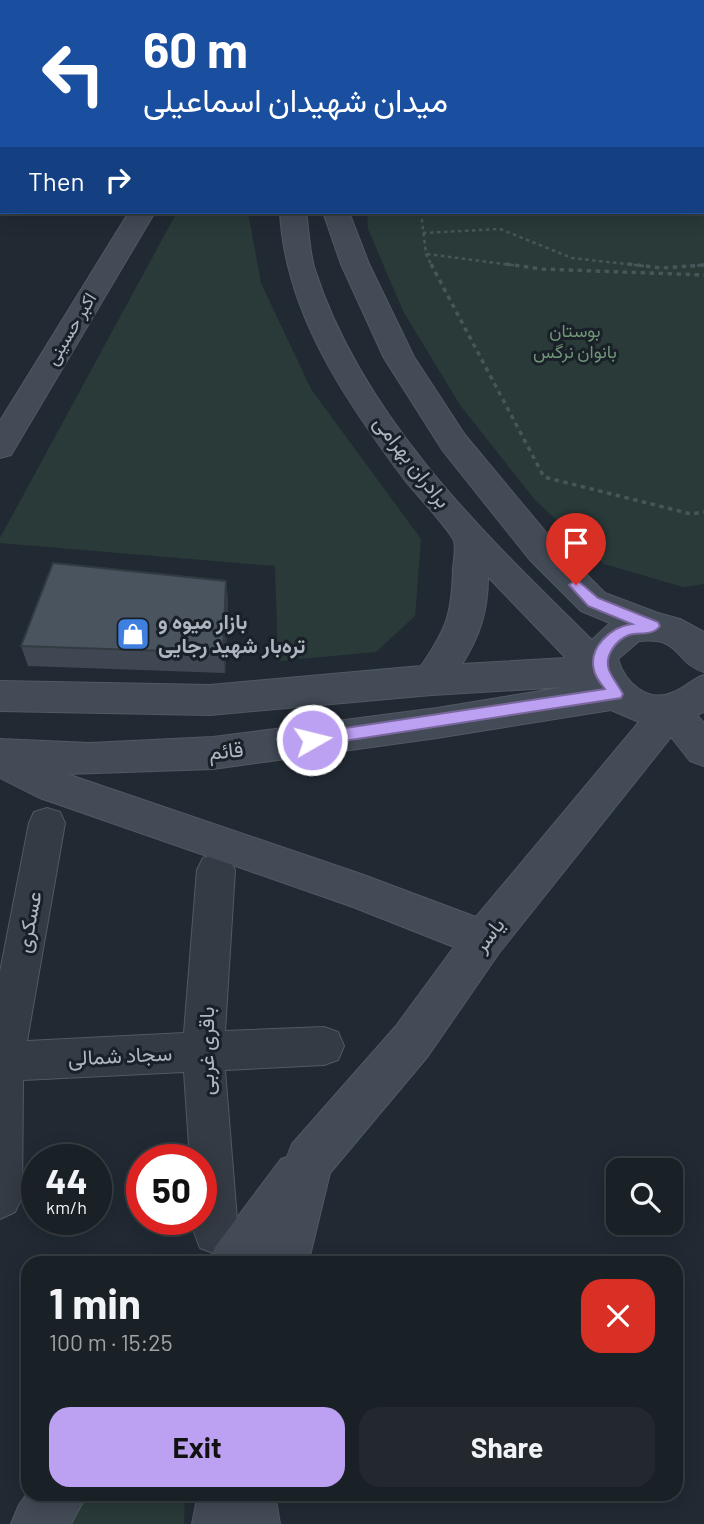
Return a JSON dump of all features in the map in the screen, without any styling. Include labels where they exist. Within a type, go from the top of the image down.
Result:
[{"type":"main road","name":"اکبر حسینی","points":[[0,447],[141,214]]},
{"type":"main road","name":"برادران بهرامی","points":[[293,214],[300,267],[323,330],[386,435],[506,576],[609,682]]},
{"type":"main road","points":[[337,214],[355,264],[399,358],[454,443],[542,551],[593,602],[653,626],[665,628],[699,645]]},
{"type":"main road","points":[[432,680],[458,639],[470,604],[471,535]]},
{"type":"main road","points":[[653,626],[637,627],[612,638],[600,658],[609,682],[641,708],[688,700],[704,750]]},
{"type":"main road","points":[[0,696],[210,700],[432,680],[609,682]]},
{"type":"main road","name":"قائم","points":[[0,758],[90,759],[213,753],[437,723],[609,682]]},
{"type":"main road","name":"یاسر","points":[[224,1248],[309,1161],[412,1041],[484,939],[688,700]]},
{"type":"main road","points":[[0,758],[54,786],[361,892],[484,939]]},
{"type":"main road","name":"یاسر","points":[[285,1256],[309,1161]]},
{"type":"main road","points":[[38,1524],[55,1501]]},
{"type":"main road","points":[[219,1524],[224,1501]]},
{"type":"main road","points":[[249,1501],[253,1524]]},
{"type":"street","name":"عسکری","points":[[0,1197],[1,1062],[47,823]]},
{"type":"street","name":"باقری غربی","points":[[216,870],[203,1052],[224,1248]]},
{"type":"street","name":"سجاد شمالی","points":[[1,1062],[324,1046]]},
{"type":"path","points":[[421,214],[426,254],[544,477],[691,514],[704,512]]},
{"type":"path","points":[[424,233],[500,229],[572,258],[662,268],[704,265],[701,275],[542,269],[426,254]]},
{"type":"green space","points":[[176,214],[248,214],[261,283],[311,389],[421,539],[415,616],[376,652],[278,661],[275,566],[0,543],[0,538]]},
{"type":"green space","name":"بوستان بانوان نرگس","points":[[367,214],[704,214],[704,584],[683,587],[604,564],[535,500],[460,405],[403,311],[368,229]]},
{"type":"green space","points":[[70,1501],[185,1501],[184,1524],[53,1524]]},
{"type":"building","name":"بازار میوه و تره‌بار شهید رجایی","points":[[53,563],[226,581],[223,653],[21,646]]},
{"type":"place","name":"بازار میوه و تره‌بار شهید رجایی","points":[[133,634]]},
{"type":"route","points":[[312,740],[616,694],[606,683],[601,671],[600,658],[604,647],[624,631],[653,626],[593,602],[576,585]]}]
